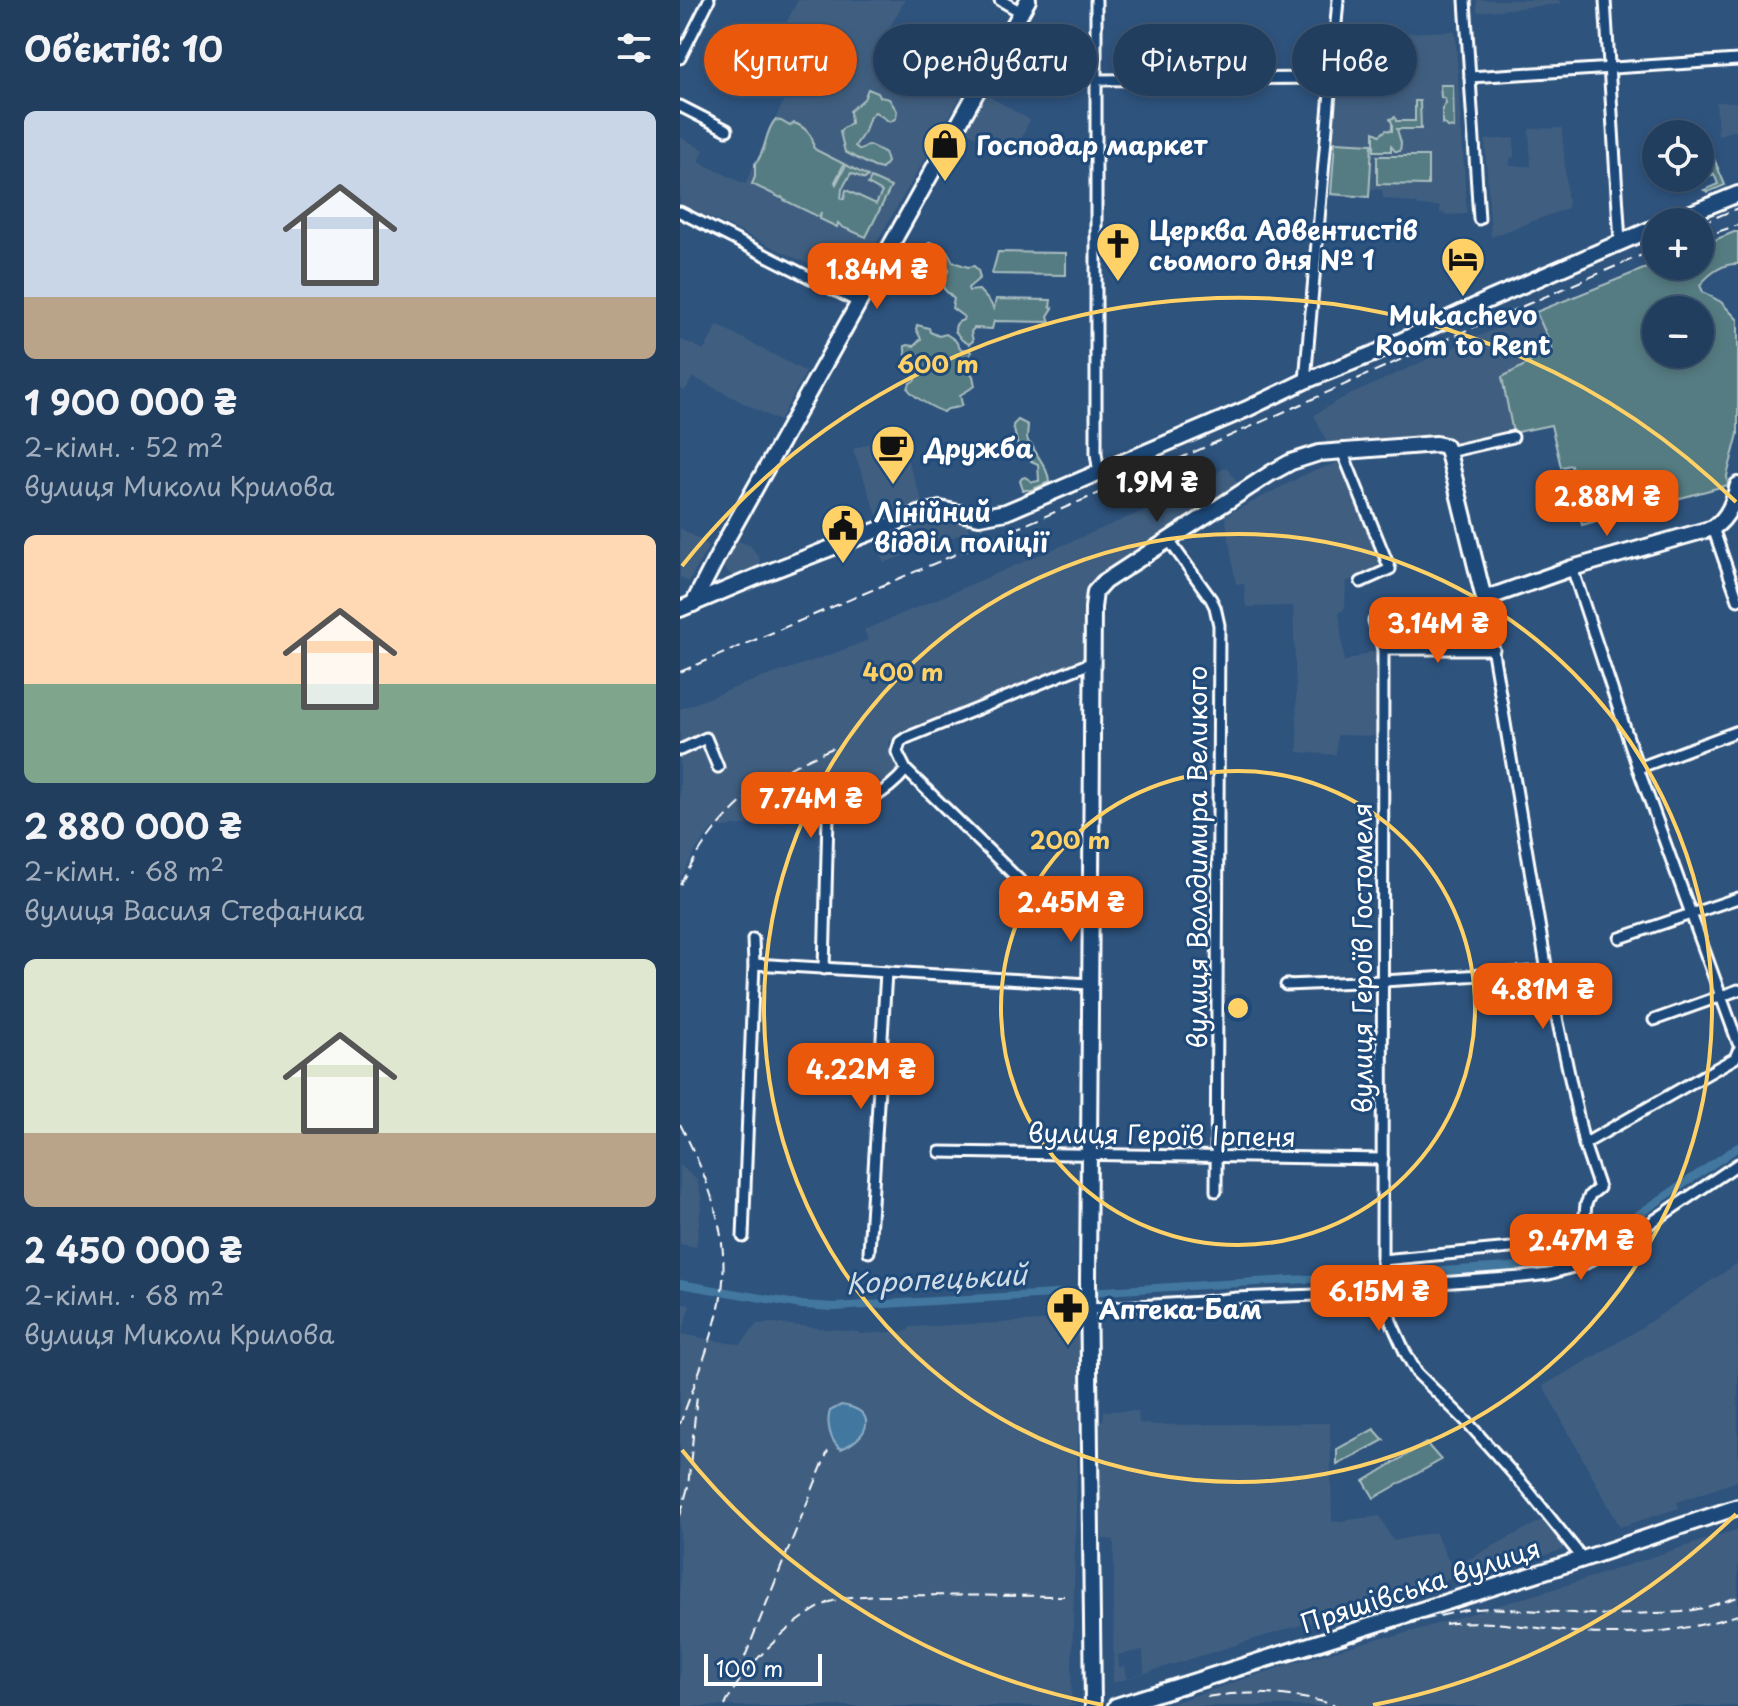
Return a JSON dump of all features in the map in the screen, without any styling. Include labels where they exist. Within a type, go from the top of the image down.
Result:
[{"type":"street","points":[[680,58],[709,0]]},
{"type":"street","points":[[687,606],[860,303],[1024,6],[1000,0]]},
{"type":"street","points":[[1096,0],[1096,24]]},
{"type":"street","points":[[1336,24],[1338,0]]},
{"type":"street","points":[[1465,0],[1479,219]]},
{"type":"street","points":[[1605,0],[1620,242]]},
{"type":"street","points":[[1470,77],[1738,60]]},
{"type":"street","points":[[1097,80],[1292,78]]},
{"type":"street","points":[[1096,96],[1096,453],[1099,474]]},
{"type":"street","points":[[1305,381],[1329,96]]},
{"type":"street","points":[[680,106],[727,130]]},
{"type":"street","points":[[1704,208],[1738,194]]},
{"type":"street","points":[[680,212],[860,303]]},
{"type":"street","points":[[687,606],[919,514],[940,509],[979,517],[997,515],[1099,474],[1642,233]]},
{"type":"street","points":[[1448,452],[1513,437]]},
{"type":"street","points":[[1089,1305],[1344,1294],[1383,1278],[1544,1245],[1578,1232],[1584,1224],[1590,1195],[1599,1188],[1584,1144],[1547,971],[1484,599],[1445,446],[1436,444],[1342,451],[1291,462],[1104,582],[1093,599],[1088,1282],[1093,1706]]},
{"type":"street","points":[[1342,451],[1390,569],[1361,582]]},
{"type":"street","points":[[1484,599],[1572,568],[1713,528],[1735,511],[1738,485]]},
{"type":"street","points":[[1713,528],[1738,600]]},
{"type":"street","name":"вулиця Володимира Великого","points":[[1168,539],[1211,599],[1219,625],[1216,1191]]},
{"type":"street","points":[[1572,568],[1638,768],[1738,1043]]},
{"type":"street","name":"вулиця Героїв Гостомеля","points":[[1374,621],[1383,649],[1383,1278],[1391,1321],[1417,1373],[1508,1467],[1583,1559]]},
{"type":"street","points":[[1383,649],[1494,649]]},
{"type":"street","points":[[1090,912],[1062,912],[1046,906],[906,770],[897,752],[900,742],[906,738],[1093,662]]},
{"type":"street","points":[[1638,768],[1738,731]]},
{"type":"street","points":[[680,750],[706,738],[718,767]]},
{"type":"street","points":[[824,969],[828,816],[873,799],[906,770]]},
{"type":"street","points":[[1620,938],[1738,898]]},
{"type":"street","points":[[743,1237],[753,939]]},
{"type":"street","points":[[754,964],[1089,984]]},
{"type":"street","points":[[1286,985],[1547,971]]},
{"type":"street","points":[[869,1252],[886,972]]},
{"type":"street","points":[[1654,1020],[1738,990]]},
{"type":"street","points":[[1584,1144],[1736,1054]]},
{"type":"street","name":"вулиця Героїв Ірпеня","points":[[940,1152],[1383,1159]]},
{"type":"street","points":[[1383,1278],[1522,1277],[1578,1266],[1624,1241],[1738,1164]]},
{"type":"street","name":"Пряшівська вулиця","points":[[1116,1706],[1738,1507]]},
{"type":"shaded area","points":[[798,0],[905,0],[892,24],[873,24],[873,96],[961,96],[852,285],[680,203],[680,137],[704,150],[699,162],[745,184],[786,96],[857,96],[857,24],[786,24]]},
{"type":"shaded area","points":[[1477,0],[1559,0],[1560,4],[1477,12]]},
{"type":"shaded area","points":[[1455,31],[1467,214],[1445,215],[1440,213],[1440,206],[1418,206],[1383,198],[1382,190],[1371,189],[1370,198],[1330,196],[1335,96],[1417,96],[1417,32]]},
{"type":"shaded area","points":[[986,96],[1030,120],[1013,156],[965,131]]},
{"type":"shaded area","points":[[1716,102],[1738,102],[1738,132],[1718,135]]},
{"type":"shaded area","points":[[1562,128],[1568,208],[1491,237],[1485,140],[1514,138],[1514,157],[1510,158],[1510,166],[1531,166],[1529,129]]},
{"type":"shaded area","points":[[1536,312],[1552,352],[1513,433],[1455,445],[1453,438],[1416,438],[1329,447],[1314,415],[1337,401]]},
{"type":"shaded area","points":[[718,325],[806,372],[779,421],[693,377],[685,391],[680,389],[680,339],[704,350]]},
{"type":"shaded area","points":[[898,434],[925,509],[881,526],[853,449]]},
{"type":"shaded area","points":[[1342,461],[1381,565],[1346,582],[1345,606],[1339,612],[1344,662],[1376,650],[1377,736],[1337,735],[1336,755],[1298,752],[1293,606],[1246,607],[1244,584],[1236,584],[1225,516],[1308,473]]},
{"type":"shaded area","points":[[1226,467],[1239,485],[1098,577],[1085,592],[1084,659],[888,742],[900,771],[897,778],[876,793],[829,811],[787,821],[713,828],[696,850],[680,880],[680,709],[868,640],[864,630],[1159,504]]},
{"type":"shaded area","points":[[935,516],[967,522],[969,531],[884,563],[873,536]]},
{"type":"shaded area","points":[[680,528],[709,545],[689,582],[680,577]]},
{"type":"shaded area","points":[[738,541],[751,546],[761,565],[732,576],[722,567]]},
{"type":"shaded area","points":[[680,1165],[697,1180],[702,1199],[696,1247],[680,1244]]},
{"type":"shaded area","points":[[1738,1263],[1738,1481],[1677,1502],[1679,1508],[1620,1527],[1543,1386],[1627,1337]]},
{"type":"shaded area","points":[[680,1303],[690,1305],[682,1334],[741,1344],[757,1324],[772,1323],[860,1334],[909,1331],[909,1327],[1081,1319],[1071,1704],[1075,1706],[680,1706]]},
{"type":"shaded area","points":[[841,1405],[861,1412],[866,1424],[859,1438],[841,1449],[832,1437],[828,1421],[830,1411]]},
{"type":"shaded area","points":[[1104,1411],[1138,1411],[1139,1423],[1156,1425],[1330,1423],[1332,1522],[1380,1516],[1393,1541],[1435,1532],[1452,1568],[1542,1520],[1564,1547],[1458,1583],[1455,1577],[1113,1683],[1114,1540],[1102,1539],[1098,1421],[1103,1421]],"holes":[[[1143,1650],[1144,1673],[1127,1678],[1125,1666],[1119,1667],[1118,1655]]]},
{"type":"shaded area","points":[[1738,1529],[1738,1706],[1163,1706],[1290,1664],[1567,1585]]},
{"type":"green space","points":[[1440,85],[1453,85],[1454,128],[1442,124],[1442,109],[1446,103],[1441,97]]},
{"type":"green space","points":[[868,89],[873,91],[873,96],[889,99],[897,111],[896,118],[890,122],[875,112],[870,116],[855,146],[860,150],[869,145],[884,152],[887,162],[882,169],[845,152],[840,132],[851,123],[850,111],[864,99]]},
{"type":"green space","points":[[1415,101],[1420,101],[1421,129],[1397,129],[1400,151],[1395,151],[1391,146],[1391,151],[1374,151],[1374,132],[1380,135],[1386,130],[1392,131],[1390,119],[1415,121]]},
{"type":"green space","points":[[775,120],[801,127],[811,136],[816,150],[844,164],[836,184],[846,165],[868,176],[865,179],[851,173],[842,189],[841,199],[844,199],[846,190],[876,204],[882,192],[868,184],[871,178],[891,187],[866,237],[838,223],[837,227],[820,219],[821,212],[819,217],[752,184],[755,164]]},
{"type":"green space","points":[[1335,142],[1372,144],[1369,197],[1331,194]]},
{"type":"green space","points":[[1377,156],[1428,156],[1428,185],[1377,184]]},
{"type":"green space","points":[[1714,159],[1725,185],[1714,190],[1718,184]]},
{"type":"green space","points":[[1738,232],[1738,264],[1714,272],[1714,240]]},
{"type":"green space","points":[[930,242],[947,251],[953,262],[974,266],[978,270],[980,278],[968,288],[969,291],[979,290],[994,309],[996,299],[1051,300],[1050,322],[994,321],[992,329],[974,328],[971,332],[973,341],[969,344],[962,340],[955,329],[964,317],[952,308],[954,299],[944,289],[944,279],[949,269],[934,253],[926,250]]},
{"type":"green space","points":[[998,252],[1066,253],[1066,275],[992,274]]},
{"type":"green space","points":[[1642,270],[1642,280],[1705,280],[1700,285],[1703,292],[1710,296],[1642,296],[1642,368],[1714,368],[1714,298],[1738,320],[1738,434],[1727,476],[1728,485],[1582,525],[1571,465],[1561,467],[1551,425],[1513,433],[1502,377],[1552,351],[1536,312]]},
{"type":"green space","points":[[917,325],[929,328],[930,332],[939,336],[946,334],[961,349],[971,352],[966,367],[973,376],[975,386],[960,395],[962,404],[959,407],[943,412],[908,389],[915,380],[916,369],[905,353],[905,346],[914,346],[921,339]]},
{"type":"green space","points":[[1018,420],[1028,425],[1027,438],[1045,468],[1049,482],[1031,490],[1023,490],[1020,481],[1025,477],[1033,482],[1039,481],[1038,464],[1031,461],[1029,449],[1019,451],[1013,425]]},
{"type":"green space","points":[[1374,1429],[1384,1440],[1337,1465],[1337,1449]]},
{"type":"green space","points":[[1426,1443],[1441,1460],[1374,1498],[1364,1481]]},
{"type":"waterway","name":"Коропецький","points":[[680,1284],[802,1305],[834,1307],[1509,1267],[1552,1259],[1592,1246],[1738,1147]]},
{"type":"railway","points":[[1714,218],[1738,208]]},
{"type":"railway","points":[[1714,233],[1738,225]]},
{"type":"railway","points":[[680,672],[1165,465],[1642,255]]},
{"type":"railway","points":[[680,885],[709,838],[743,801],[783,772],[833,748]]},
{"type":"railway","points":[[680,1124],[709,1189],[721,1235],[723,1259],[719,1307],[680,1424]]},
{"type":"railway","points":[[680,1516],[688,1487],[697,1395]]},
{"type":"railway","points":[[738,1674],[828,1451]]},
{"type":"railway","points":[[725,1706],[743,1677],[770,1646],[816,1609],[836,1600],[880,1595],[1064,1596]]},
{"type":"railway","points":[[1147,1706],[1422,1620],[1466,1610],[1489,1608],[1608,1615],[1682,1612],[1738,1597]]},
{"type":"railway","points":[[1445,1624],[1497,1623],[1624,1634],[1701,1625],[1738,1615]]},
{"type":"railway","points":[[1207,1697],[1273,1694],[1337,1706]]},
{"type":"place","name":"Господар маркет","points":[[945,183]]},
{"type":"place","name":"Церква Адвентистів сьомого дня № 1","points":[[1118,283]]},
{"type":"place","name":"Mukachevo Room to Rent","points":[[1463,298]]},
{"type":"place","name":"Дружба","points":[[893,486]]},
{"type":"place","name":"Лінійний відділ поліції","points":[[843,565]]},
{"type":"place","name":"Аптека Бам","points":[[1068,1347]]}]
